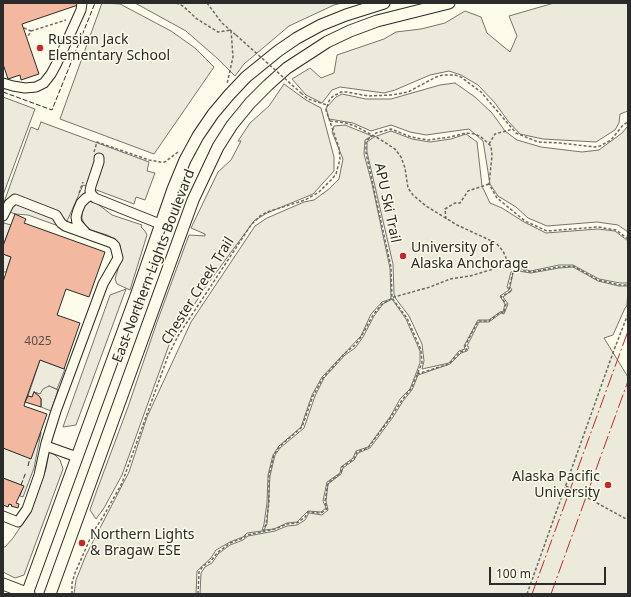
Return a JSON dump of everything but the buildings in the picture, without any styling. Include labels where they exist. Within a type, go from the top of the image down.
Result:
[{"type":"main road","name":"East Northern Lights Boulevard","points":[[28,594],[137,293],[160,224],[185,160],[198,136],[212,114],[246,77],[263,62],[297,38],[320,25],[346,14],[384,3]]},
{"type":"main road","name":"East Northern Lights Boulevard","points":[[50,594],[193,200],[218,147],[232,125],[250,103],[268,85],[293,64],[327,42],[377,21],[449,3]]},
{"type":"main road","points":[[3,584],[28,594]]},
{"type":"lane","points":[[3,82],[13,86],[25,88],[36,87],[44,83],[54,69],[78,17],[82,3]]},
{"type":"lane","points":[[96,155],[99,162],[91,186],[90,191],[92,195],[95,198],[160,224]]},
{"type":"lane","points":[[86,233],[80,227],[76,217],[81,203],[92,195]]},
{"type":"lane","points":[[3,216],[9,204],[15,199],[56,216],[65,226],[112,243],[115,246],[118,258],[103,284],[53,420],[40,475],[27,509],[18,522],[3,516]]},
{"type":"lane","points":[[46,446],[77,457]]},
{"type":"path","points":[[176,3],[183,6],[197,19],[218,32],[231,30]]},
{"type":"path","points":[[207,3],[222,23],[301,94],[308,99],[327,105],[332,97],[341,92],[368,96],[392,95],[408,92],[436,77],[443,75],[455,75],[481,92],[513,129],[523,136],[538,142],[565,143],[595,147],[600,146],[611,140],[623,125],[628,122]]},
{"type":"path","points":[[24,28],[31,31],[78,17]]},
{"type":"path","points":[[227,90],[233,57],[231,30]]},
{"type":"path","points":[[27,38],[31,31]]},
{"type":"path","name":"Chester Creek Trail","points":[[72,594],[72,583],[75,573],[93,532],[122,483],[168,356],[178,336],[251,225],[260,216],[268,212],[305,200],[319,192],[336,174],[340,159],[339,148],[327,113],[327,105]]},
{"type":"path","points":[[330,121],[346,123],[374,135],[395,149],[401,157],[405,168],[408,188],[413,195],[426,206],[457,226],[496,243],[504,251],[511,269]]},
{"type":"path","points":[[374,135],[376,133],[391,129],[411,137],[428,140],[466,133],[481,137],[491,146],[492,156],[489,184],[497,198],[525,221],[547,231],[598,226],[616,230],[628,239]]},
{"type":"path","points":[[489,144],[495,134],[513,129]]},
{"type":"path","name":"APU Ski Trail","points":[[374,135],[366,141],[366,153],[391,267],[392,298]]},
{"type":"path","points":[[96,155],[97,142],[149,160],[160,162],[165,162],[178,152]]},
{"type":"path","points":[[78,194],[84,180]]},
{"type":"path","points":[[446,218],[445,209],[455,203],[460,203],[468,191],[489,184]]},
{"type":"path","points":[[263,532],[266,524],[269,502],[270,475],[274,455],[279,447],[302,427],[313,396],[323,378],[344,354],[355,345],[373,315],[382,304],[392,298],[430,287],[450,279],[470,276],[500,267],[531,272],[559,266],[573,266],[598,280],[620,285],[628,285]]},
{"type":"path","points":[[417,374],[449,364],[460,352],[466,350],[467,348],[465,346],[478,321],[489,321],[501,312],[504,313],[506,304],[501,297],[511,291],[509,288],[513,272],[517,270]]},
{"type":"path","points":[[198,594],[199,572],[203,566],[211,561],[216,553],[230,543],[247,535],[275,530],[287,524],[297,523],[305,517],[308,512],[321,513],[327,509],[325,501],[328,483],[341,474],[342,467],[354,458],[357,452],[368,448],[411,389],[422,363],[421,350],[407,318],[392,298]]},
{"type":"path","points":[[527,594],[628,314]]},
{"type":"path","points":[[566,486],[628,520]]},
{"type":"shaded area","points":[[102,3],[120,4],[171,31],[195,48],[214,67],[154,154],[60,119]]},
{"type":"shaded area","points":[[135,3],[342,3],[334,5],[289,26],[244,64],[235,76],[186,31]]},
{"type":"shaded area","points":[[554,3],[628,3],[628,111],[620,114],[619,123],[615,130],[596,142],[543,139],[520,134],[478,85],[461,75],[449,71],[430,75],[395,90],[384,93],[340,87],[332,90],[322,103],[306,95],[292,79],[310,68],[321,78],[334,73],[337,55],[384,39],[396,32],[421,29],[445,23],[465,11],[481,17],[487,33],[510,52],[517,36],[509,16]]},
{"type":"shaded area","points":[[455,83],[475,97],[492,113],[505,131],[517,140],[541,147],[582,152],[599,150],[622,133],[628,126],[628,232],[618,225],[597,222],[547,226],[528,218],[516,207],[498,196],[490,184],[483,141],[469,129],[426,135],[410,132],[391,125],[371,131],[353,123],[329,119],[326,108],[336,97],[342,94],[366,99],[391,99],[440,85]]},
{"type":"shaded area","points":[[284,84],[306,100],[321,108],[334,157],[334,171],[313,194],[267,213],[254,221],[204,289],[169,345],[122,475],[104,508],[96,519],[90,510],[189,235],[205,236],[205,234],[191,228],[218,172],[231,160],[241,141],[238,141],[250,123],[269,106]]},
{"type":"shaded area","points":[[3,97],[35,109],[3,195]]},
{"type":"shaded area","points":[[41,122],[149,162],[147,171],[155,173],[145,200],[136,197],[134,204],[83,185],[64,228],[28,215],[15,214],[3,209],[3,205],[31,127],[38,130]]},
{"type":"shaded area","points":[[345,125],[372,136],[365,140],[364,154],[390,268],[391,299],[382,302],[371,314],[361,336],[322,377],[312,395],[301,427],[279,446],[273,455],[268,475],[267,503],[262,531],[247,533],[243,537],[216,550],[211,558],[197,571],[196,594],[74,594],[76,580],[86,555],[129,472],[147,417],[191,322],[255,226],[267,218],[304,202],[314,200],[329,189],[339,179],[343,159],[332,132],[334,126]]},
{"type":"shaded area","points":[[391,131],[412,139],[430,142],[451,139],[466,134],[477,142],[482,186],[490,203],[502,208],[524,222],[546,233],[598,229],[615,231],[628,241],[628,283],[599,279],[573,265],[559,265],[531,271],[518,268],[511,272],[507,287],[509,290],[500,296],[505,304],[503,312],[500,312],[489,320],[478,320],[464,346],[465,349],[459,351],[449,363],[422,369],[424,361],[422,344],[409,316],[394,294],[393,264],[367,152],[367,142],[374,137]]},
{"type":"shaded area","points":[[90,200],[112,215],[142,225],[141,227],[147,235],[130,290],[117,284],[115,279],[122,256],[120,245],[115,239],[91,230],[85,225],[82,219],[82,211],[85,204]]},
{"type":"shaded area","points":[[4,223],[11,225],[3,246],[3,227]]},
{"type":"shaded area","points":[[3,254],[11,257],[6,272],[3,272]]},
{"type":"shaded area","points":[[573,267],[598,281],[619,286],[628,286],[627,306],[613,335],[604,338],[628,377],[628,594],[200,594],[201,573],[205,567],[212,563],[218,554],[230,545],[243,540],[248,536],[275,531],[287,526],[297,525],[305,520],[309,513],[322,515],[328,510],[326,501],[328,484],[341,474],[343,468],[354,460],[358,453],[370,448],[412,390],[418,375],[450,364],[461,353],[467,351],[469,347],[467,346],[479,322],[489,322],[501,313],[504,314],[508,304],[503,297],[512,290],[510,287],[513,273],[518,271],[531,273]]},
{"type":"shaded area","points":[[126,289],[76,425],[63,427],[110,295]]},
{"type":"shaded area","points":[[392,299],[406,319],[420,351],[420,363],[410,389],[400,399],[390,417],[368,447],[356,451],[353,458],[341,467],[340,473],[327,482],[323,501],[326,508],[321,512],[308,511],[297,522],[287,523],[274,529],[264,530],[267,524],[270,476],[275,455],[280,448],[304,428],[315,396],[324,378],[345,355],[355,348],[383,304]]},
{"type":"shaded area","points":[[40,360],[65,369],[57,389],[49,386],[40,394],[34,392],[32,397],[28,396]]},
{"type":"shaded area","points":[[49,386],[58,390],[51,411],[41,407],[41,399],[34,392],[40,394],[43,389]]},
{"type":"shaded area","points":[[41,433],[34,468],[23,497],[20,496],[23,486],[3,478],[3,448],[30,458]]},
{"type":"shaded area","points":[[49,452],[60,460],[63,469],[24,575],[15,578],[3,572],[3,547],[5,547],[13,538],[31,511],[46,469]]},
{"type":"fence","points":[[3,92],[52,110],[95,3]]},
{"type":"fence","points":[[28,466],[30,458]]},
{"type":"fence","points":[[21,485],[26,472]]},
{"type":"power","points":[[532,594],[628,331]]},
{"type":"power","points":[[551,594],[628,381]]},
{"type":"place","name":"Russian Jack Elementary School","points":[[40,48]]},
{"type":"place","name":"University of Alaska Anchorage","points":[[403,256]]},
{"type":"place","name":"Alaska Pacific University","points":[[608,485]]},
{"type":"place","name":"Northern Lights & Bragaw ESE","points":[[82,543]]}]
